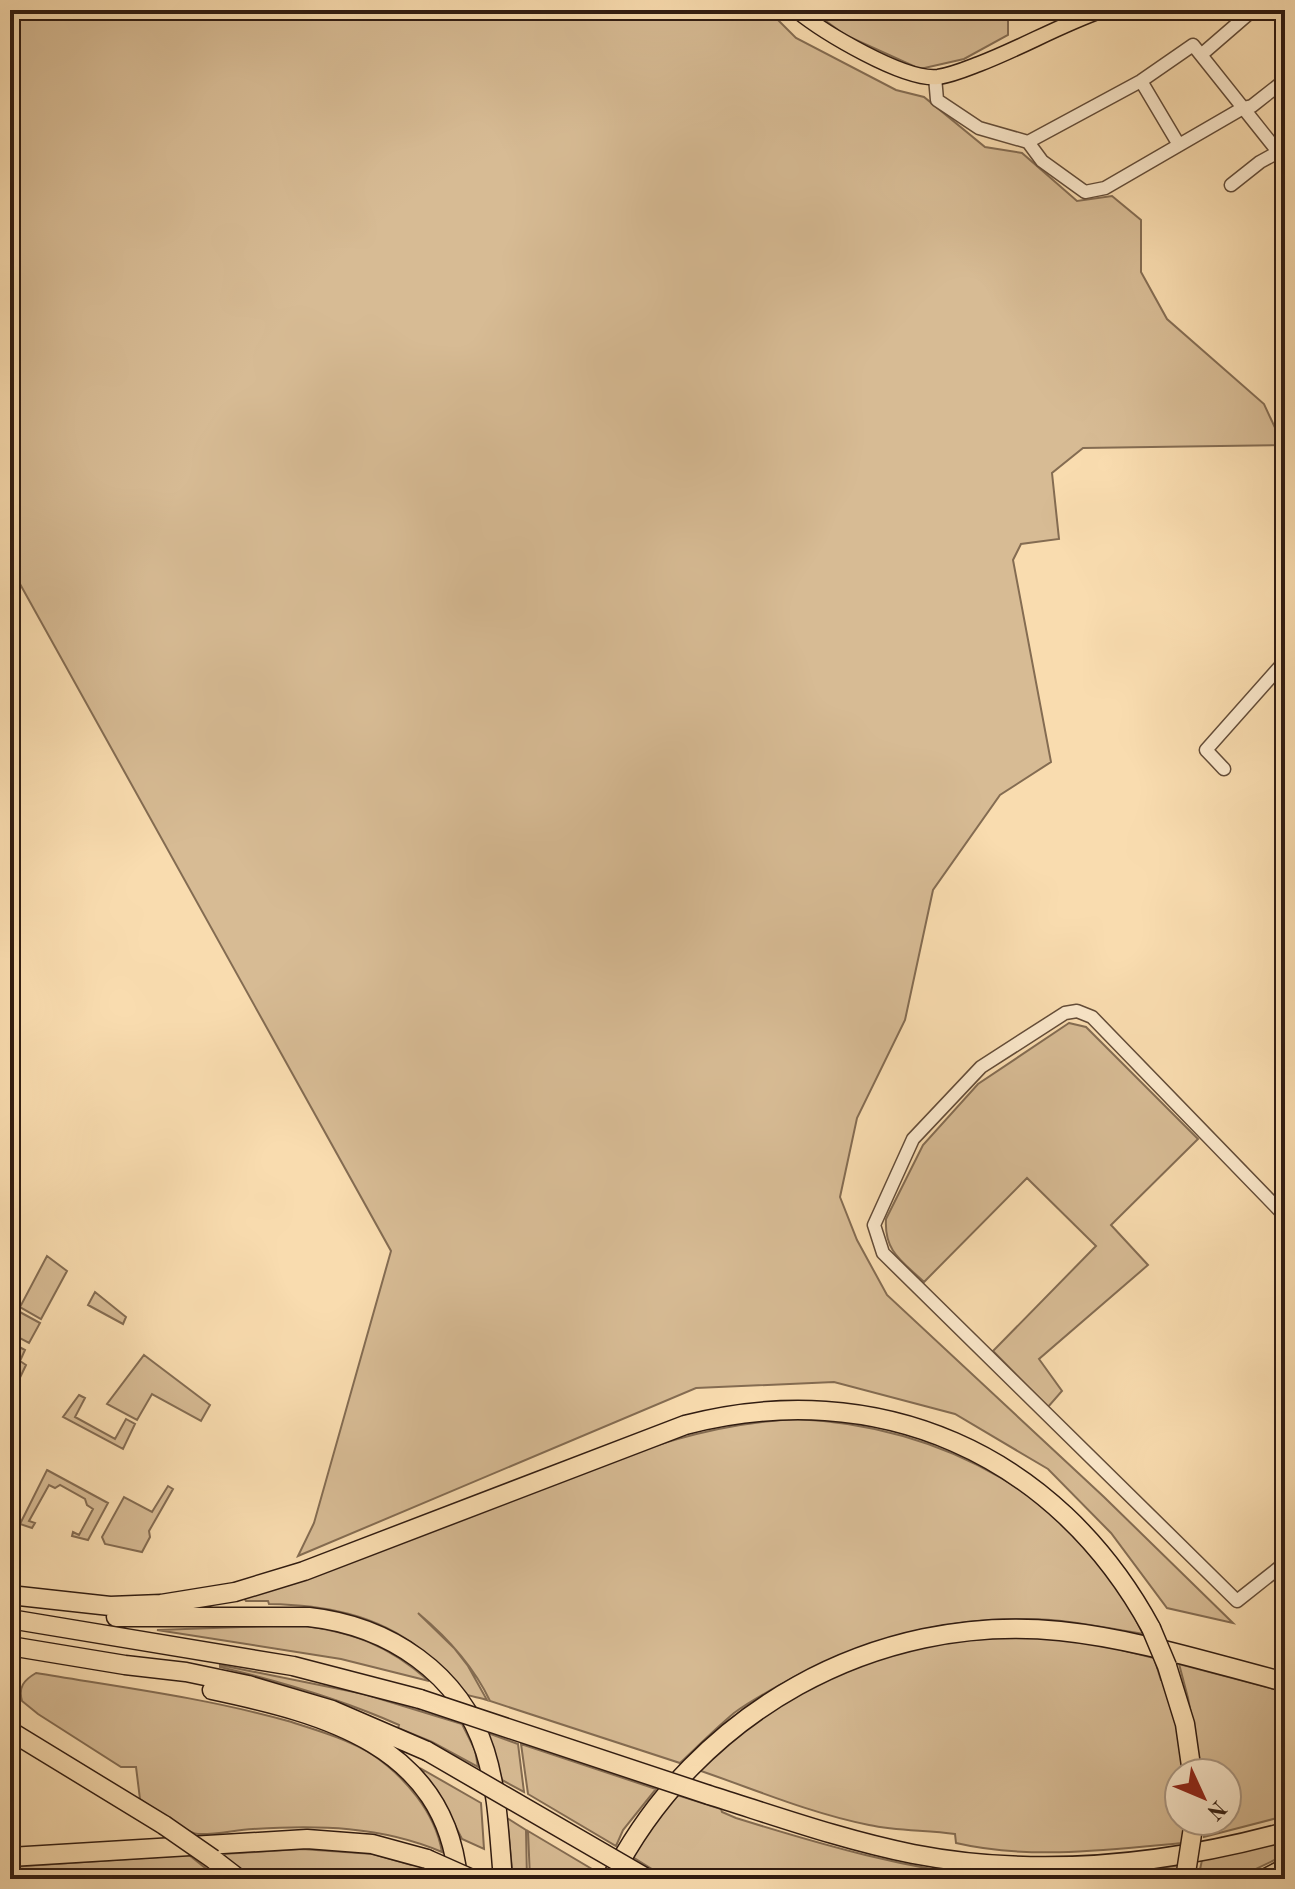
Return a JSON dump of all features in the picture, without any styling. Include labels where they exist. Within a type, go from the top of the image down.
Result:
[{"type":"highway","points":[[10,1595],[86,1604],[161,1604],[235,1592],[325,1562],[652,1436],[709,1419],[749,1412],[817,1409],[873,1417],[932,1433],[998,1465],[1047,1499],[1078,1527],[1120,1577],[1151,1628],[1185,1724],[1190,1757]]},
{"type":"highway","points":[[10,1605],[109,1617],[309,1617],[342,1622],[391,1640],[421,1659],[467,1709],[479,1735],[496,1801],[503,1879]]},
{"type":"highway","points":[[10,1619],[293,1666],[420,1699],[709,1795],[884,1848],[1025,1867],[1095,1866],[1216,1850],[1285,1832]]},
{"type":"highway","points":[[611,1879],[652,1812],[692,1765],[722,1737],[782,1693],[852,1659],[884,1648],[968,1630],[1058,1631],[1143,1645],[1285,1682]]},
{"type":"highway","points":[[10,1646],[186,1672],[277,1693],[357,1719],[427,1751],[648,1879]]},
{"type":"highway","points":[[125,1665],[191,1686],[304,1713],[382,1748],[407,1768],[437,1806],[452,1843],[458,1879]]},
{"type":"highway","points":[[10,1731],[164,1825],[239,1879]]},
{"type":"highway","points":[[1185,1879],[1192,1837]]},
{"type":"highway","points":[[10,1857],[307,1839],[372,1844],[427,1859],[472,1879]]},
{"type":"highway","points":[[1264,1879],[1285,1868]]},
{"type":"main road","points":[[796,10],[875,59],[922,76],[935,77],[1004,54],[1103,10]]},
{"type":"street","points":[[1201,55],[1253,10]]},
{"type":"street","points":[[1028,142],[1141,81],[1193,45],[1282,151],[1260,162],[1231,185]]},
{"type":"street","points":[[935,77],[937,100],[979,128],[1028,142],[1042,161],[1085,192],[1105,188],[1243,108],[1252,106],[1285,80]]},
{"type":"street","points":[[1141,81],[1179,145]]},
{"type":"street","points":[[1224,769],[1206,750],[1285,661]]},
{"type":"street","points":[[1285,1216],[1092,1017],[1077,1011],[1065,1013],[981,1067],[958,1089],[913,1139],[874,1225],[883,1253],[1237,1601],[1285,1563]]},
{"type":"shaded area","points":[[10,10],[768,10],[796,38],[896,90],[924,97],[985,147],[1022,153],[1077,201],[1112,196],[1141,220],[1141,272],[1167,319],[1264,404],[1283,445],[1083,448],[1052,473],[1059,539],[1021,544],[1013,560],[1051,762],[1000,795],[933,890],[905,1020],[857,1118],[840,1197],[857,1240],[887,1295],[1104,1497],[1233,1623],[1167,1608],[1111,1533],[1048,1469],[955,1414],[834,1382],[696,1388],[298,1556],[314,1523],[391,1251],[10,566]]},
{"type":"shaded area","points":[[811,10],[1008,10],[1008,35],[964,59],[920,69],[845,35]]},
{"type":"shaded area","points":[[1069,1023],[1086,1027],[1198,1139],[1111,1225],[1148,1265],[1039,1359],[1062,1391],[1048,1407],[993,1351],[1096,1246],[1027,1178],[924,1282],[891,1248],[886,1219],[923,1145],[978,1084]]},
{"type":"shaded area","points":[[47,1256],[67,1271],[41,1319],[20,1307]]},
{"type":"shaded area","points":[[95,1292],[126,1317],[123,1324],[88,1305]]},
{"type":"shaded area","points":[[18,1311],[40,1323],[29,1343],[10,1333],[10,1325]]},
{"type":"shaded area","points":[[10,1342],[25,1350],[20,1361],[26,1365],[15,1388],[10,1385]]},
{"type":"shaded area","points":[[144,1355],[210,1405],[201,1421],[152,1394],[137,1420],[107,1404]]},
{"type":"shaded area","points":[[79,1395],[85,1398],[75,1417],[115,1439],[126,1419],[135,1424],[123,1449],[63,1417]]},
{"type":"shaded area","points":[[796,1419],[850,1424],[903,1436],[953,1454],[1001,1478],[1044,1508],[1083,1544],[1116,1586],[1143,1634],[1071,1622],[1027,1619],[964,1622],[903,1634],[844,1654],[760,1696],[734,1713],[680,1763],[490,1701],[459,1653],[440,1632],[418,1613],[454,1648],[487,1700],[458,1691],[420,1649],[385,1627],[329,1609],[269,1604],[268,1601],[246,1601],[244,1598],[360,1559],[642,1450],[700,1433]]},
{"type":"shaded area","points":[[47,1470],[108,1503],[88,1540],[72,1536],[73,1532],[79,1535],[93,1509],[85,1499],[60,1485],[55,1488],[49,1485],[29,1521],[35,1523],[32,1528],[20,1524]]},
{"type":"shaded area","points":[[168,1486],[173,1489],[149,1531],[150,1537],[142,1552],[105,1544],[102,1537],[124,1497],[152,1512]]},
{"type":"shaded area","points":[[299,1625],[369,1642],[399,1658],[429,1681],[341,1659],[157,1630]]},
{"type":"shaded area","points":[[1026,1636],[1097,1644],[1154,1658],[1161,1680],[1165,1680],[1175,1713],[1182,1757],[1163,1757],[1163,1837],[1183,1837],[1183,1843],[1069,1852],[984,1848],[956,1843],[955,1834],[880,1827],[825,1814],[698,1770],[713,1754],[786,1699],[854,1665],[931,1643]]},
{"type":"shaded area","points":[[1179,1664],[1285,1692],[1285,1816],[1243,1827],[1243,1757],[1199,1757]]},
{"type":"shaded area","points":[[220,1665],[364,1694],[462,1724],[475,1750],[478,1767],[398,1728],[399,1725],[355,1707]]},
{"type":"shaded area","points":[[36,1673],[226,1706],[288,1721],[353,1744],[385,1764],[417,1797],[433,1823],[442,1852],[396,1837],[349,1829],[301,1827],[192,1833],[140,1799],[136,1767],[121,1767],[22,1701],[23,1684]]},
{"type":"shaded area","points":[[488,1733],[518,1744],[524,1792],[502,1780]]},
{"type":"shaded area","points":[[521,1744],[656,1789],[623,1830],[616,1846],[528,1794]]},
{"type":"shaded area","points":[[420,1768],[481,1803],[484,1849],[462,1839],[438,1792]]},
{"type":"shaded area","points":[[674,1794],[721,1809],[736,1818],[834,1847],[899,1863],[1000,1879],[668,1879],[631,1856]]},
{"type":"shaded area","points":[[507,1818],[526,1830],[527,1879],[513,1879]]},
{"type":"shaded area","points":[[528,1831],[602,1875],[599,1879],[530,1879]]},
{"type":"shaded area","points":[[1285,1839],[1285,1855],[1235,1879],[1198,1879],[1202,1860]]},
{"type":"shaded area","points":[[302,1849],[373,1854],[413,1863],[440,1874],[440,1879],[251,1879],[222,1854]]},
{"type":"shaded area","points":[[189,1855],[219,1879],[10,1879],[10,1867]]},
{"type":"shaded area","points":[[1181,1865],[1178,1879],[1010,1879],[1028,1877],[1029,1874],[1131,1872]]}]
